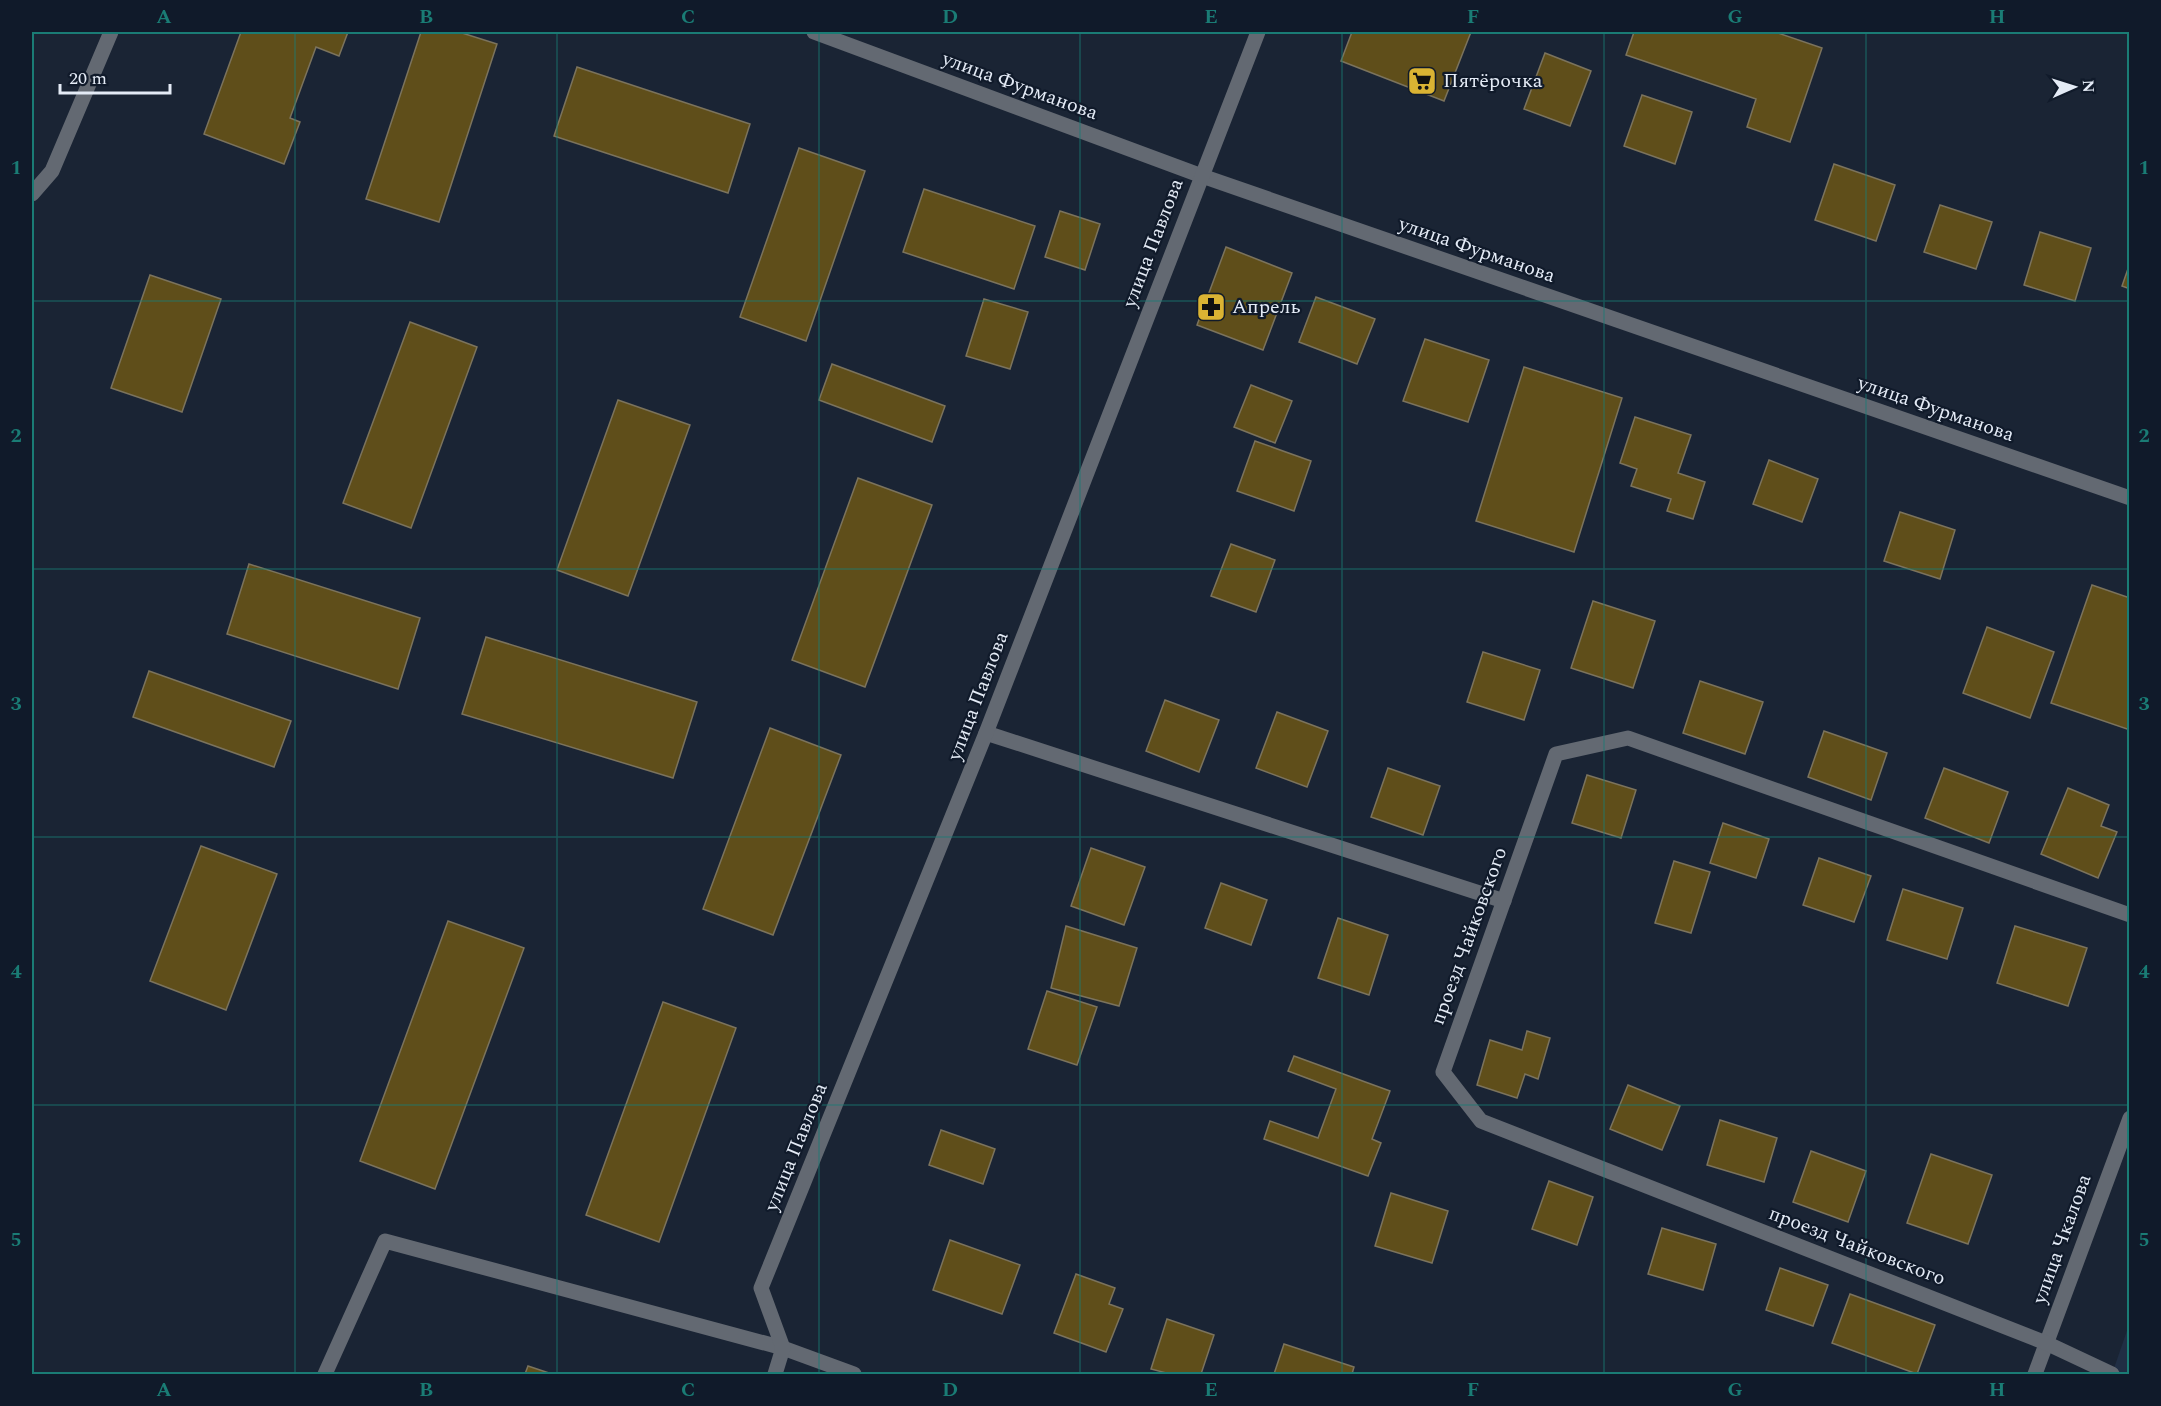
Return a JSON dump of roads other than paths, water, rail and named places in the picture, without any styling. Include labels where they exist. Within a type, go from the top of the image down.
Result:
[{"type":"street","points":[[32,194],[52,171],[111,32]]},
{"type":"street","name":"улица Фурманова","points":[[814,32],[1202,177],[2130,498]]},
{"type":"street","name":"улица Павлова","points":[[783,1348],[761,1288],[986,734],[1258,32]]},
{"type":"street","points":[[986,734],[1504,900]]},
{"type":"street","name":"проезд Чайковского","points":[[2046,1343],[1481,1120],[1443,1072],[1556,754],[1628,738],[2130,915]]},
{"type":"street","name":"улица Чкалова","points":[[2035,1374],[2130,1118]]},
{"type":"street","points":[[325,1374],[385,1241],[783,1348],[854,1374]]},
{"type":"street","points":[[2046,1343],[2112,1374]]},
{"type":"street","points":[[775,1374],[783,1348]]},
{"type":"place","name":"Пятёрочка","points":[[1422,81]]},
{"type":"place","name":"Апрель","points":[[1211,307]]}]
